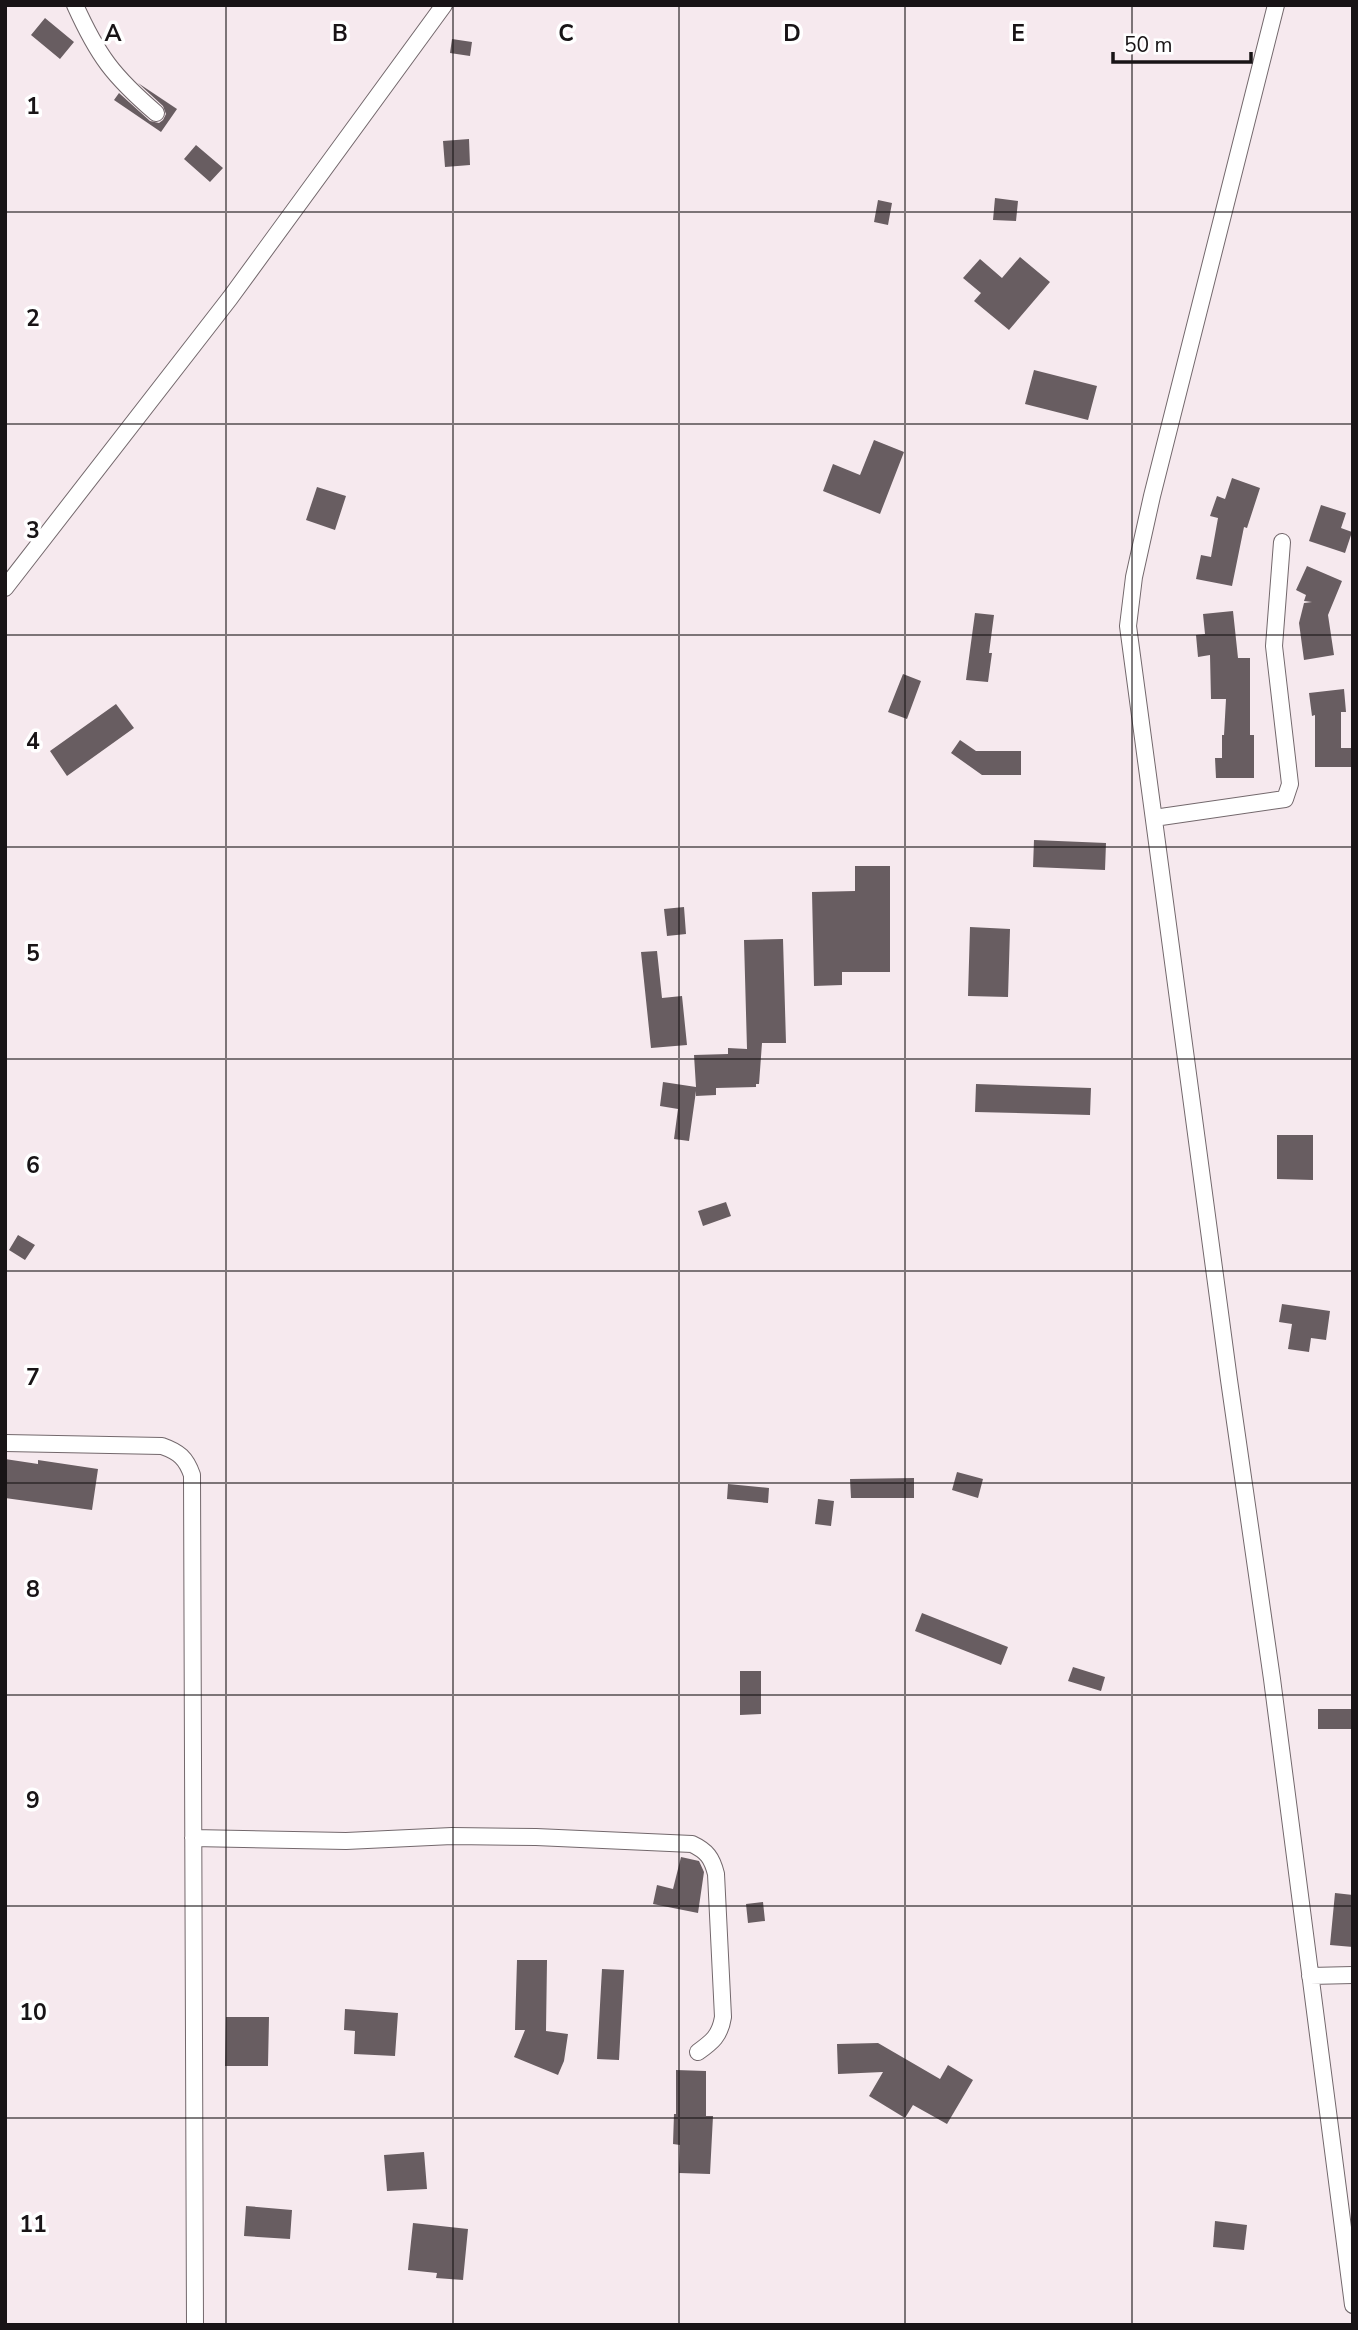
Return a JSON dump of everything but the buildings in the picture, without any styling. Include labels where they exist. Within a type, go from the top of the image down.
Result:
[{"type":"street","points":[[75,5],[90,39],[109,68],[156,113]]},
{"type":"street","points":[[5,588],[230,298],[444,5]]},
{"type":"street","points":[[1276,5],[1152,496],[1134,577],[1128,626],[1227,1367],[1272,1679],[1353,2305]]},
{"type":"street","points":[[1154,818],[1285,799],[1290,784],[1274,646],[1282,542]]},
{"type":"street","points":[[5,1443],[162,1446],[177,1451],[187,1461],[192,1475],[195,2325]]},
{"type":"street","points":[[193,1838],[346,1841],[452,1836],[536,1836],[692,1844],[704,1850],[712,1859],[716,1874],[723,2017],[721,2030],[714,2040],[698,2052]]},
{"type":"street","points":[[1310,1976],[1353,1975]]}]
